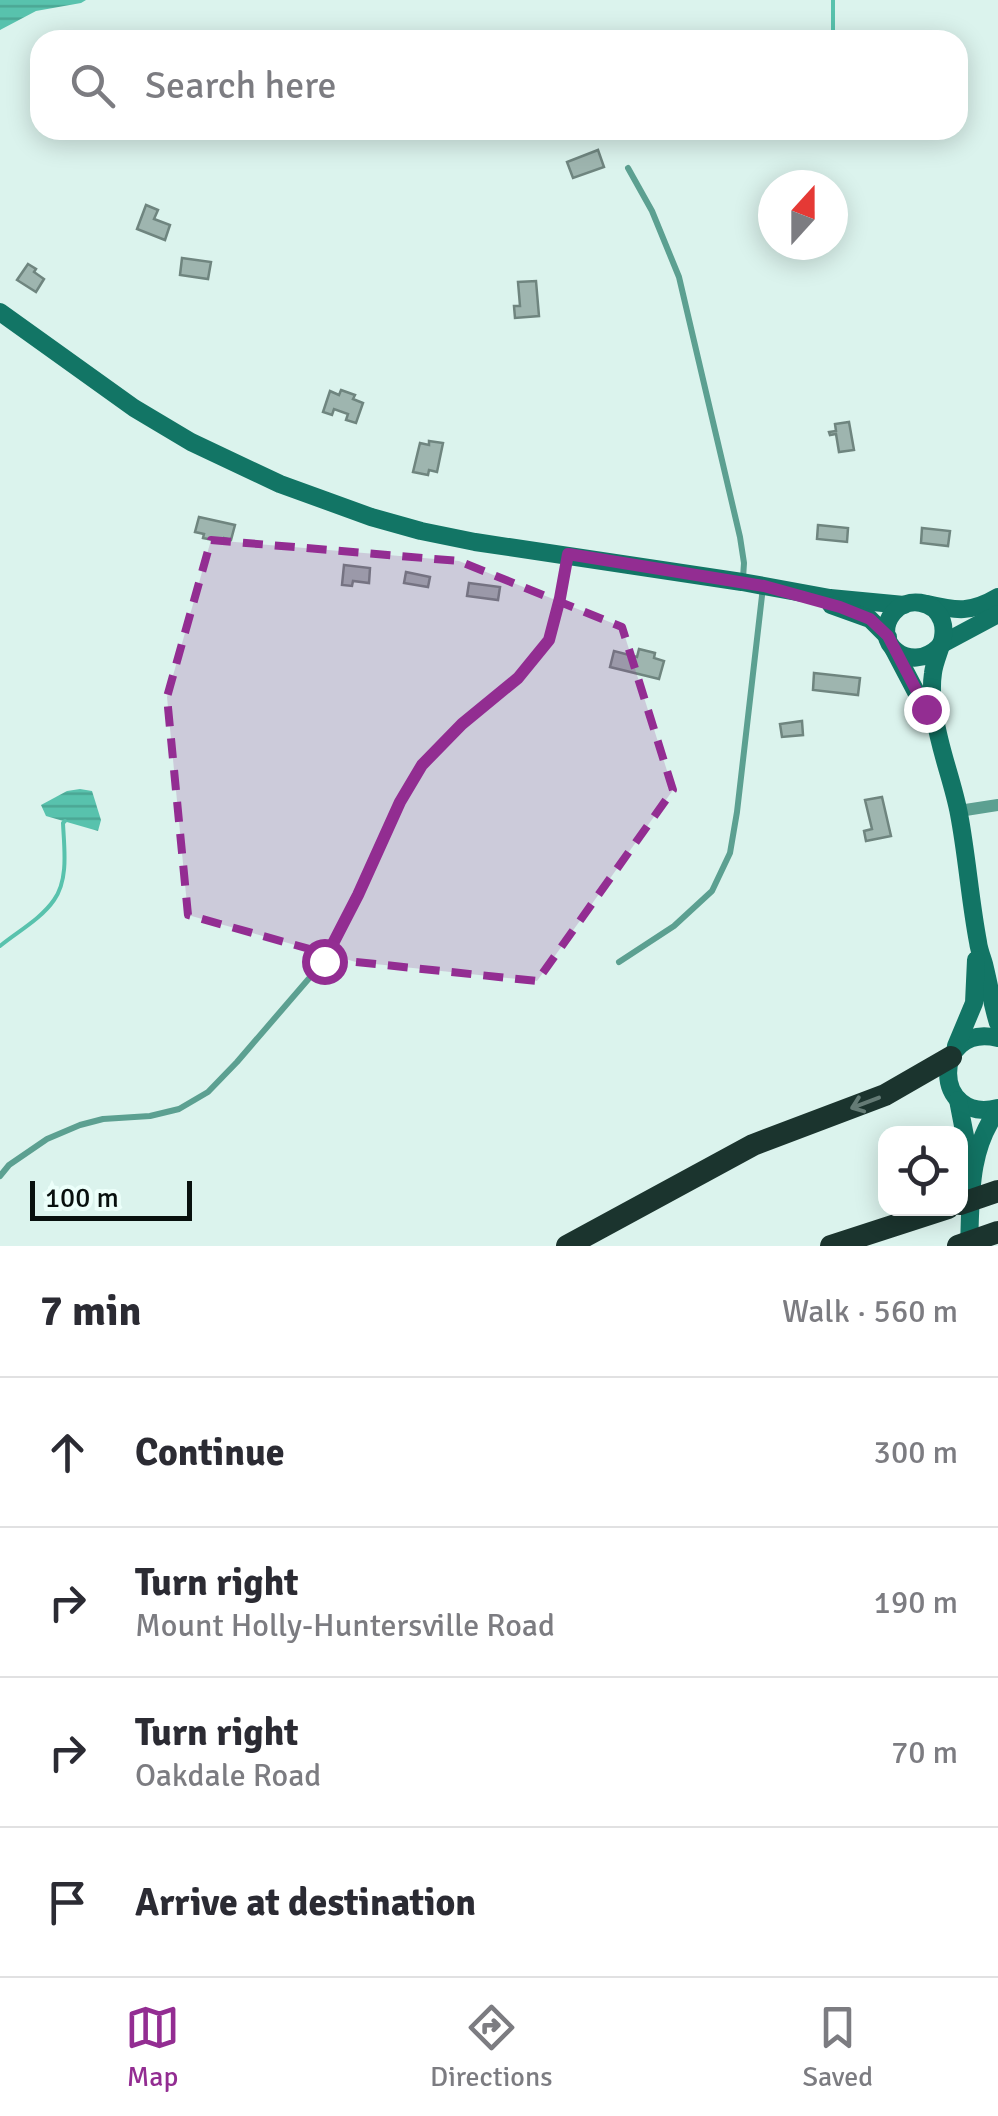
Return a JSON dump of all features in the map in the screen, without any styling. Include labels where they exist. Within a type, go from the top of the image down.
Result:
[{"type":"highway","points":[[567,1246],[754,1146],[885,1095],[952,1054]]},
{"type":"highway","points":[[968,1201],[998,1190]]},
{"type":"highway","points":[[831,1246],[926,1216]]},
{"type":"highway","points":[[958,1246],[998,1232]]},
{"type":"main road","points":[[0,312],[164,426],[224,459],[280,484],[421,531],[830,598],[911,602],[954,610],[980,608],[998,597]]},
{"type":"main road","points":[[764,586],[870,619],[900,655],[917,659],[926,658],[998,614]]},
{"type":"main road","points":[[904,604],[888,623],[891,643],[919,698],[934,718]]},
{"type":"main road","points":[[926,604],[943,622],[933,674],[934,718],[958,811],[978,945],[998,1023]]},
{"type":"main road","points":[[972,1177],[958,1100],[947,1068],[974,1003],[978,945]]},
{"type":"main road","points":[[952,1054],[970,1038],[998,1038]]},
{"type":"main road","points":[[958,1100],[978,1110],[998,1109]]},
{"type":"main road","points":[[968,1246],[972,1177],[981,1136],[998,1109]]},
{"type":"street","points":[[958,811],[998,805]]},
{"type":"lane","points":[[628,168],[652,210],[679,277],[740,537],[742,582]]},
{"type":"lane","points":[[0,1176],[47,1138],[80,1124],[179,1109],[208,1092],[248,1050],[324,961],[400,802],[422,765],[462,724],[518,678],[549,640],[568,554]]},
{"type":"lane","points":[[618,962],[674,926],[712,890],[730,853],[764,586]]},
{"type":"highlighted area","points":[[211,540],[459,561],[622,627],[673,790],[537,981],[356,962],[188,915],[167,697]]},
{"type":"shaded area","points":[[0,0],[86,0],[36,11],[0,30]]},
{"type":"shaded area","points":[[67,791],[92,791],[101,820],[98,831],[46,816],[41,805]]},
{"type":"building","points":[[598,150],[604,167],[573,178],[567,162]]},
{"type":"building","points":[[146,205],[158,210],[154,219],[170,225],[165,240],[137,229]]},
{"type":"building","points":[[182,258],[211,262],[208,279],[180,275]]},
{"type":"building","points":[[28,264],[44,279],[36,292],[17,280]]},
{"type":"building","points":[[536,281],[539,316],[515,318],[514,306],[520,306],[518,282]]},
{"type":"building","points":[[341,390],[363,403],[356,423],[346,420],[348,414],[334,409],[332,415],[323,412],[330,391],[339,395]]},
{"type":"building","points":[[849,422],[854,450],[839,452],[836,434],[829,432],[836,431],[835,424]]},
{"type":"building","points":[[429,441],[443,443],[437,472],[413,472],[420,443],[429,445]]},
{"type":"building","points":[[199,517],[235,525],[231,540],[203,538],[204,534],[195,532]]},
{"type":"building","points":[[818,525],[848,528],[847,542],[817,539]]},
{"type":"building","points":[[922,528],[950,531],[948,546],[921,543]]},
{"type":"building","points":[[344,565],[370,568],[369,583],[353,581],[352,586],[342,585]]},
{"type":"building","points":[[406,572],[430,577],[428,587],[404,583]]},
{"type":"building","points":[[469,583],[500,587],[498,600],[467,596]]},
{"type":"building","points":[[639,649],[655,653],[654,658],[664,661],[659,679],[610,667],[614,651],[637,657]]},
{"type":"building","points":[[814,673],[860,678],[858,695],[813,690]]},
{"type":"building","points":[[802,721],[803,735],[782,737],[780,724]]},
{"type":"building","points":[[882,797],[891,836],[866,841],[864,831],[872,829],[865,800]]},
{"type":"waterway","points":[[833,0],[833,30]]},
{"type":"waterway","points":[[0,946],[42,913],[59,892],[64,873],[65,821]]},
{"type":"route","points":[[324,961],[400,802],[422,765],[462,724],[518,678],[549,640],[568,554],[764,586],[870,619],[888,636],[926,709]]}]
